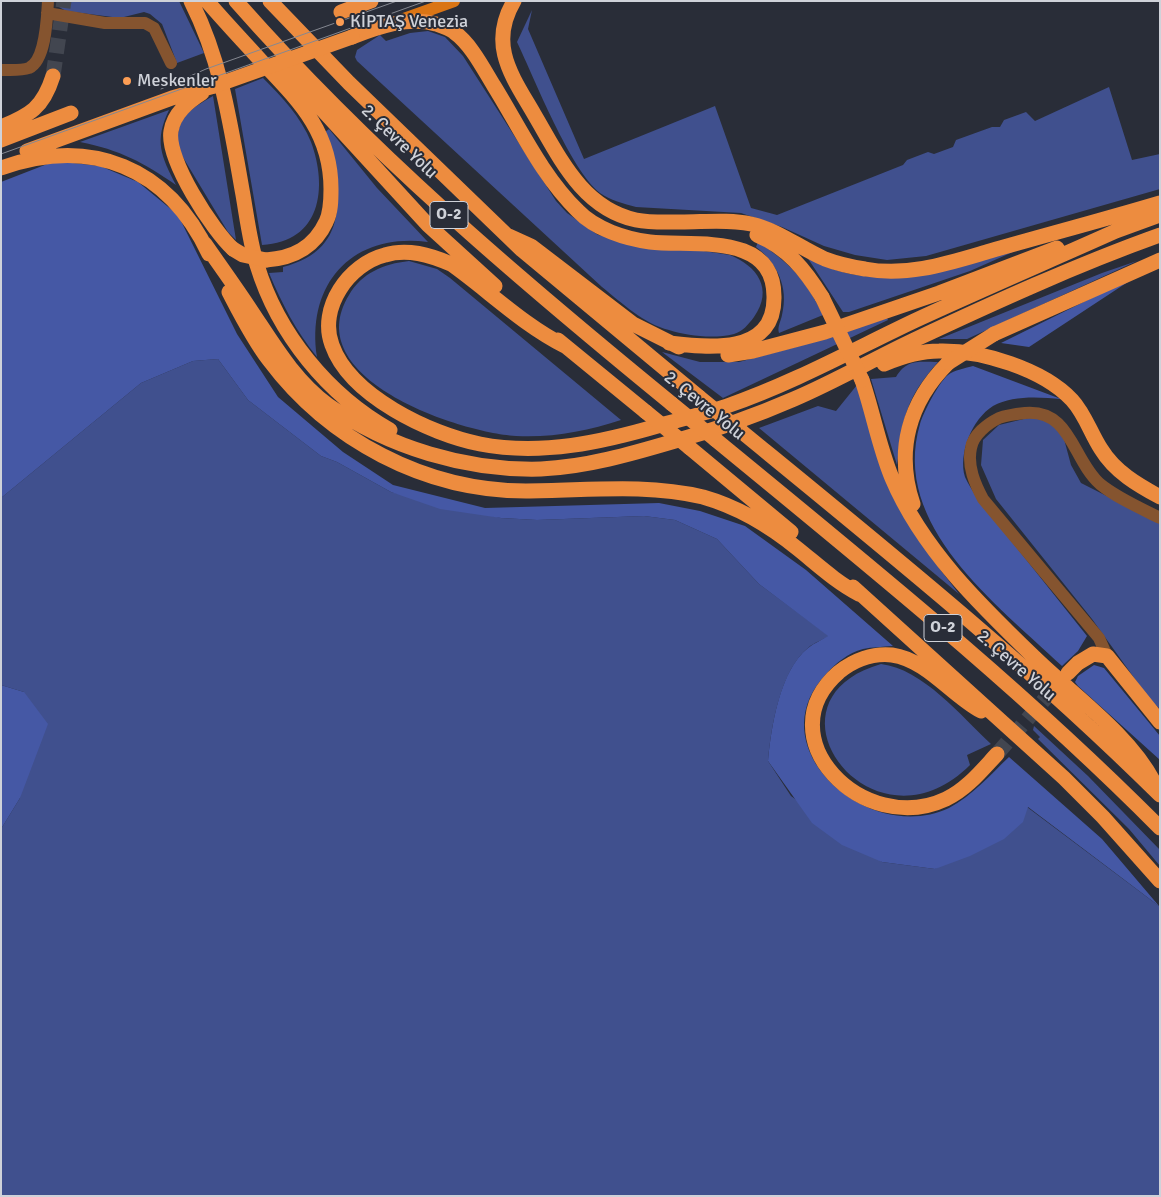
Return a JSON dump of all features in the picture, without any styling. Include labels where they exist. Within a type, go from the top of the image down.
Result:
[{"type":"highway","points":[[191,1],[220,73],[256,263],[271,302],[282,322],[312,365],[348,401],[397,434],[460,460]]},
{"type":"highway","points":[[207,1],[305,108],[319,132],[328,160],[331,200],[328,219],[322,231],[305,250],[280,259],[266,260],[243,255],[233,249],[215,229],[185,179],[170,143],[171,131],[179,112],[190,101],[214,86]]},
{"type":"highway","name":"2. Çevre Yolu","points":[[270,1],[348,83],[522,250],[578,299],[699,396],[1004,649],[1160,794]]},
{"type":"highway","points":[[341,12],[371,1]]},
{"type":"highway","points":[[514,1],[504,24],[502,46],[505,61],[512,78],[562,163],[585,193],[606,208],[637,220],[751,224],[773,231],[826,259],[868,270],[904,271],[965,259],[1160,203]]},
{"type":"highway","points":[[239,5],[256,32],[282,65],[428,225],[565,346],[821,557],[859,594],[1085,798],[1160,881]]},
{"type":"highway","name":"2. Çevre Yolu","points":[[239,5],[335,106],[449,214],[568,318],[900,591],[1000,676],[1083,752],[1160,828]]},
{"type":"highway","points":[[1,161],[172,98],[214,86],[387,24],[434,23],[454,32],[464,41],[488,76],[556,186],[582,215],[614,233],[634,240],[731,246],[749,253],[762,263],[771,276],[774,301],[766,324],[756,335],[744,343],[728,346],[712,347],[669,343]]},
{"type":"highway","points":[[1,127],[20,119],[37,108],[49,88],[52,76]]},
{"type":"highway","points":[[1,140],[71,114]]},
{"type":"highway","points":[[1,168],[44,155],[70,155],[97,158],[130,169],[162,189],[177,204],[192,222],[282,358],[307,387],[327,404],[349,418],[400,444],[436,456],[515,469],[543,469],[611,459],[710,432],[833,382],[948,324],[1100,258],[1160,236]]},
{"type":"highway","points":[[509,236],[532,246],[633,324],[685,350],[704,354],[726,355],[754,351],[825,332],[939,293],[1052,250],[1116,231],[1160,215]]},
{"type":"highway","points":[[718,222],[755,234],[782,248],[797,260],[822,297],[862,380],[892,477],[903,500],[927,538],[967,589],[1131,749],[1142,762],[1160,794]]},
{"type":"highway","points":[[565,346],[525,322],[451,264],[438,258],[414,253],[384,255],[355,271],[344,282],[336,296],[331,310],[329,326],[331,344],[346,370],[375,396],[414,421],[441,433],[480,444],[512,449],[565,447],[636,433],[728,406],[1116,231]]},
{"type":"highway","points":[[205,244],[248,328],[279,373],[330,423],[386,458],[451,482],[495,490],[652,489],[704,498],[742,511],[771,529],[834,579],[859,594]]},
{"type":"highway","points":[[927,538],[908,487],[904,448],[907,430],[920,397],[933,378],[948,363],[994,334],[1160,260]]},
{"type":"highway","points":[[833,382],[920,353],[938,351],[967,353],[1004,363],[1040,377],[1063,391],[1074,402],[1111,462],[1139,485],[1160,497]]},
{"type":"highway","points":[[1068,673],[1078,663],[1093,654],[1107,656],[1160,722]]},
{"type":"highway","points":[[997,754],[960,791],[945,799],[923,807],[901,808],[885,806],[854,793],[828,769],[818,749],[814,732],[815,714],[819,699],[834,676],[862,658],[880,655],[902,658],[919,665],[972,707],[1005,724]]},
{"type":"main road","points":[[387,24],[454,1]]},
{"type":"street","points":[[1,70],[24,69],[36,63],[39,58],[48,7],[105,23],[138,21],[145,23],[154,28],[171,63]]},
{"type":"street","points":[[1107,656],[1099,638],[983,499],[973,481],[970,448],[977,435],[988,424],[1016,414],[1042,413],[1057,420],[1066,430],[1088,471],[1101,485],[1160,518]]},
{"type":"shaded area","points":[[57,1],[179,1],[204,53],[177,63],[162,24],[150,14],[144,12],[120,18],[66,11],[59,7]]},
{"type":"shaded area","points":[[532,10],[528,29],[584,159],[715,106],[751,208],[777,215],[903,165],[907,160],[928,152],[934,154],[953,147],[956,140],[992,127],[1000,127],[1004,120],[1026,112],[1035,121],[1109,87],[1132,160],[1160,154],[1160,189],[926,256],[887,260],[855,255],[824,246],[782,227],[741,213],[627,205],[600,193],[589,181],[577,165],[554,123],[517,42]]},
{"type":"shaded area","points":[[428,31],[445,37],[463,56],[556,201],[567,213],[598,235],[730,255],[748,265],[760,280],[762,297],[760,307],[747,325],[734,334],[710,337],[676,332],[660,327],[634,312],[602,287],[357,61],[355,57],[357,50],[380,35],[386,41],[410,33]]},
{"type":"shaded area","points":[[263,78],[284,100],[307,133],[316,160],[319,194],[315,210],[308,223],[297,234],[282,242],[262,245],[235,89]]},
{"type":"shaded area","points":[[213,96],[236,240],[228,232],[178,149],[181,122],[197,106]]},
{"type":"shaded area","points":[[169,110],[164,121],[161,148],[166,165],[176,185],[131,158],[80,142]]},
{"type":"shaded area","points":[[329,129],[377,188],[428,242],[401,241],[377,245],[357,254],[340,268],[328,285],[319,306],[316,330],[317,357],[290,317],[269,273],[283,272],[283,267],[306,258],[322,246],[332,231],[337,213],[337,194],[335,173],[325,132]]},
{"type":"shaded area","points":[[55,161],[100,166],[138,182],[178,215],[237,334],[278,397],[343,452],[393,485],[485,508],[659,503],[700,511],[745,526],[806,570],[893,646],[863,649],[843,659],[826,674],[808,703],[804,732],[813,759],[831,783],[856,802],[886,814],[918,816],[949,808],[957,803],[980,785],[1009,757],[1102,839],[1159,906],[1028,807],[1023,822],[1004,839],[970,856],[935,869],[882,862],[842,845],[812,823],[768,761],[775,716],[790,670],[808,648],[828,636],[759,584],[717,539],[675,520],[644,516],[537,520],[501,518],[440,509],[391,492],[337,462],[321,456],[248,400],[218,359],[193,361],[141,383],[1,498],[1,182]]},
{"type":"shaded area","points":[[758,242],[780,258],[804,282],[823,315],[779,333],[784,305],[780,276],[770,260],[756,247]]},
{"type":"shaded area","points":[[1015,251],[970,271],[849,312],[843,312],[807,257],[833,269],[858,275],[884,277],[936,271]]},
{"type":"shaded area","points":[[409,261],[437,269],[450,278],[621,420],[556,435],[516,436],[490,432],[458,424],[424,412],[391,395],[364,375],[345,351],[339,325],[349,295],[360,281],[374,271],[390,264]]},
{"type":"shaded area","points":[[1137,261],[967,339],[939,339],[1102,273]]},
{"type":"shaded area","points":[[1140,274],[1029,347],[1001,343]]},
{"type":"shaded area","points":[[887,318],[888,320],[723,398],[662,352],[700,362],[739,362],[825,339]]},
{"type":"shaded area","points":[[218,359],[248,400],[321,456],[337,462],[391,492],[501,518],[537,520],[644,516],[675,520],[717,539],[759,584],[829,636],[809,647],[799,657],[784,684],[775,716],[768,761],[791,796],[882,862],[935,869],[1027,807],[1159,906],[1160,1196],[1,1196],[1,829],[20,798],[24,692],[1,685],[1,498],[141,383],[193,361]]},
{"type":"shaded area","points":[[938,362],[919,387],[907,410],[897,465],[871,379],[896,377],[909,364]]},
{"type":"shaded area","points":[[973,366],[1061,399],[1017,398],[993,406],[979,419],[968,438],[963,458],[963,468],[965,477],[977,498],[1087,636],[1078,651],[1062,666],[1008,616],[955,560],[935,529],[920,496],[915,461],[922,419],[944,379],[953,372]]},
{"type":"shaded area","points":[[857,385],[939,568],[959,594],[759,428],[818,406],[836,411]]},
{"type":"shaded area","points":[[1032,417],[1052,423],[1064,439],[1071,465],[1081,483],[1160,523],[1160,709],[1150,700],[1092,619],[996,499],[981,465],[983,440],[999,425]]},
{"type":"shaded area","points":[[881,664],[897,668],[926,684],[991,744],[967,755],[970,765],[933,790],[897,795],[865,785],[841,765],[827,738],[827,709],[844,683]]},
{"type":"shaded area","points":[[1094,665],[1104,668],[1160,736],[1160,760],[1075,682],[1078,676]]},
{"type":"shaded area","points":[[1,685],[24,692],[48,724],[20,798],[1,829]]},
{"type":"shaded area","points":[[1034,726],[1088,776],[1160,850],[1160,866],[1129,829],[1038,739],[1040,737],[1033,730]]},
{"type":"tunnel","points":[[53,76],[64,1]]},
{"type":"tunnel","points":[[997,754],[1058,684]]},
{"type":"tram line","points":[[161,89],[206,69],[397,1]]},
{"type":"tram line","points":[[1,154],[426,1]]},
{"type":"place","name":"KİPTAŞ Venezia","points":[[340,22]]},
{"type":"place","name":"Meskenler","points":[[127,81]]}]
